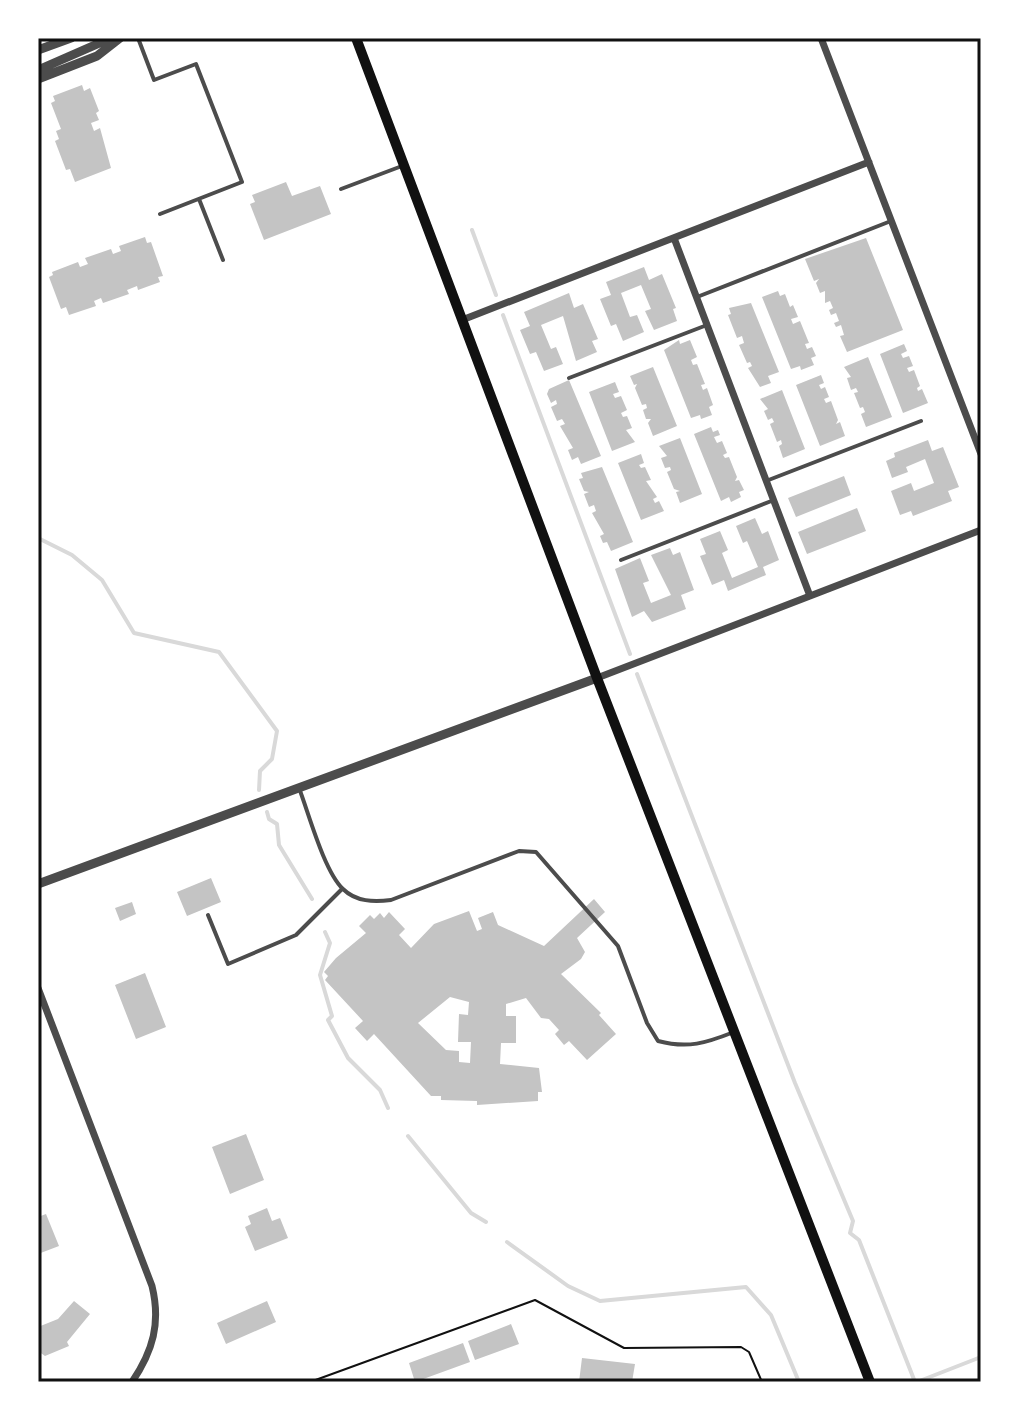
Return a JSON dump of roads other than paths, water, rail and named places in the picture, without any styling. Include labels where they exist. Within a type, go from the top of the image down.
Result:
[{"type":"main road","points":[[356,38],[597,678],[870,1382]]},
{"type":"street","points":[[39,50],[71,38]]},
{"type":"street","points":[[38,70],[111,38]]},
{"type":"street","points":[[38,79],[97,56],[120,38]]},
{"type":"street","points":[[821,38],[981,454]]},
{"type":"street","points":[[462,320],[869,162]]},
{"type":"street","points":[[674,238],[810,596]]},
{"type":"street","points":[[38,884],[597,678],[981,530]]},
{"type":"street","points":[[38,988],[152,1286],[157,1309],[154,1338],[132,1382]]},
{"type":"lane","points":[[138,38],[154,80],[196,64],[242,182],[160,214]]},
{"type":"lane","points":[[341,189],[404,165]]},
{"type":"lane","points":[[199,199],[223,260]]},
{"type":"lane","points":[[697,297],[891,221]]},
{"type":"lane","points":[[569,378],[707,325]]},
{"type":"lane","points":[[766,481],[921,421]]},
{"type":"lane","points":[[621,560],[774,500]]},
{"type":"lane","points":[[298,786],[342,889],[372,902],[391,900],[519,851],[536,852],[618,946],[647,1023],[658,1041],[679,1047],[700,1045],[736,1031]]},
{"type":"lane","points":[[208,915],[228,964],[296,935],[342,889]]},
{"type":"waterway","points":[[472,230],[496,295]]},
{"type":"waterway","points":[[503,315],[630,654]]},
{"type":"waterway","points":[[38,538],[72,555],[102,580],[134,633],[219,652],[277,731],[272,759],[260,771],[259,790]]},
{"type":"waterway","points":[[637,674],[795,1083],[853,1221],[850,1233],[859,1240],[915,1382]]},
{"type":"waterway","points":[[267,812],[269,819],[277,824],[279,845],[312,899]]},
{"type":"waterway","points":[[325,932],[330,943],[320,975],[332,1016],[328,1020],[348,1058],[380,1090],[388,1108]]},
{"type":"waterway","points":[[408,1136],[471,1213],[486,1222]]},
{"type":"waterway","points":[[507,1242],[568,1286],[600,1301],[746,1287],[771,1315],[799,1382]]},
{"type":"waterway","points":[[917,1382],[981,1357]]}]
